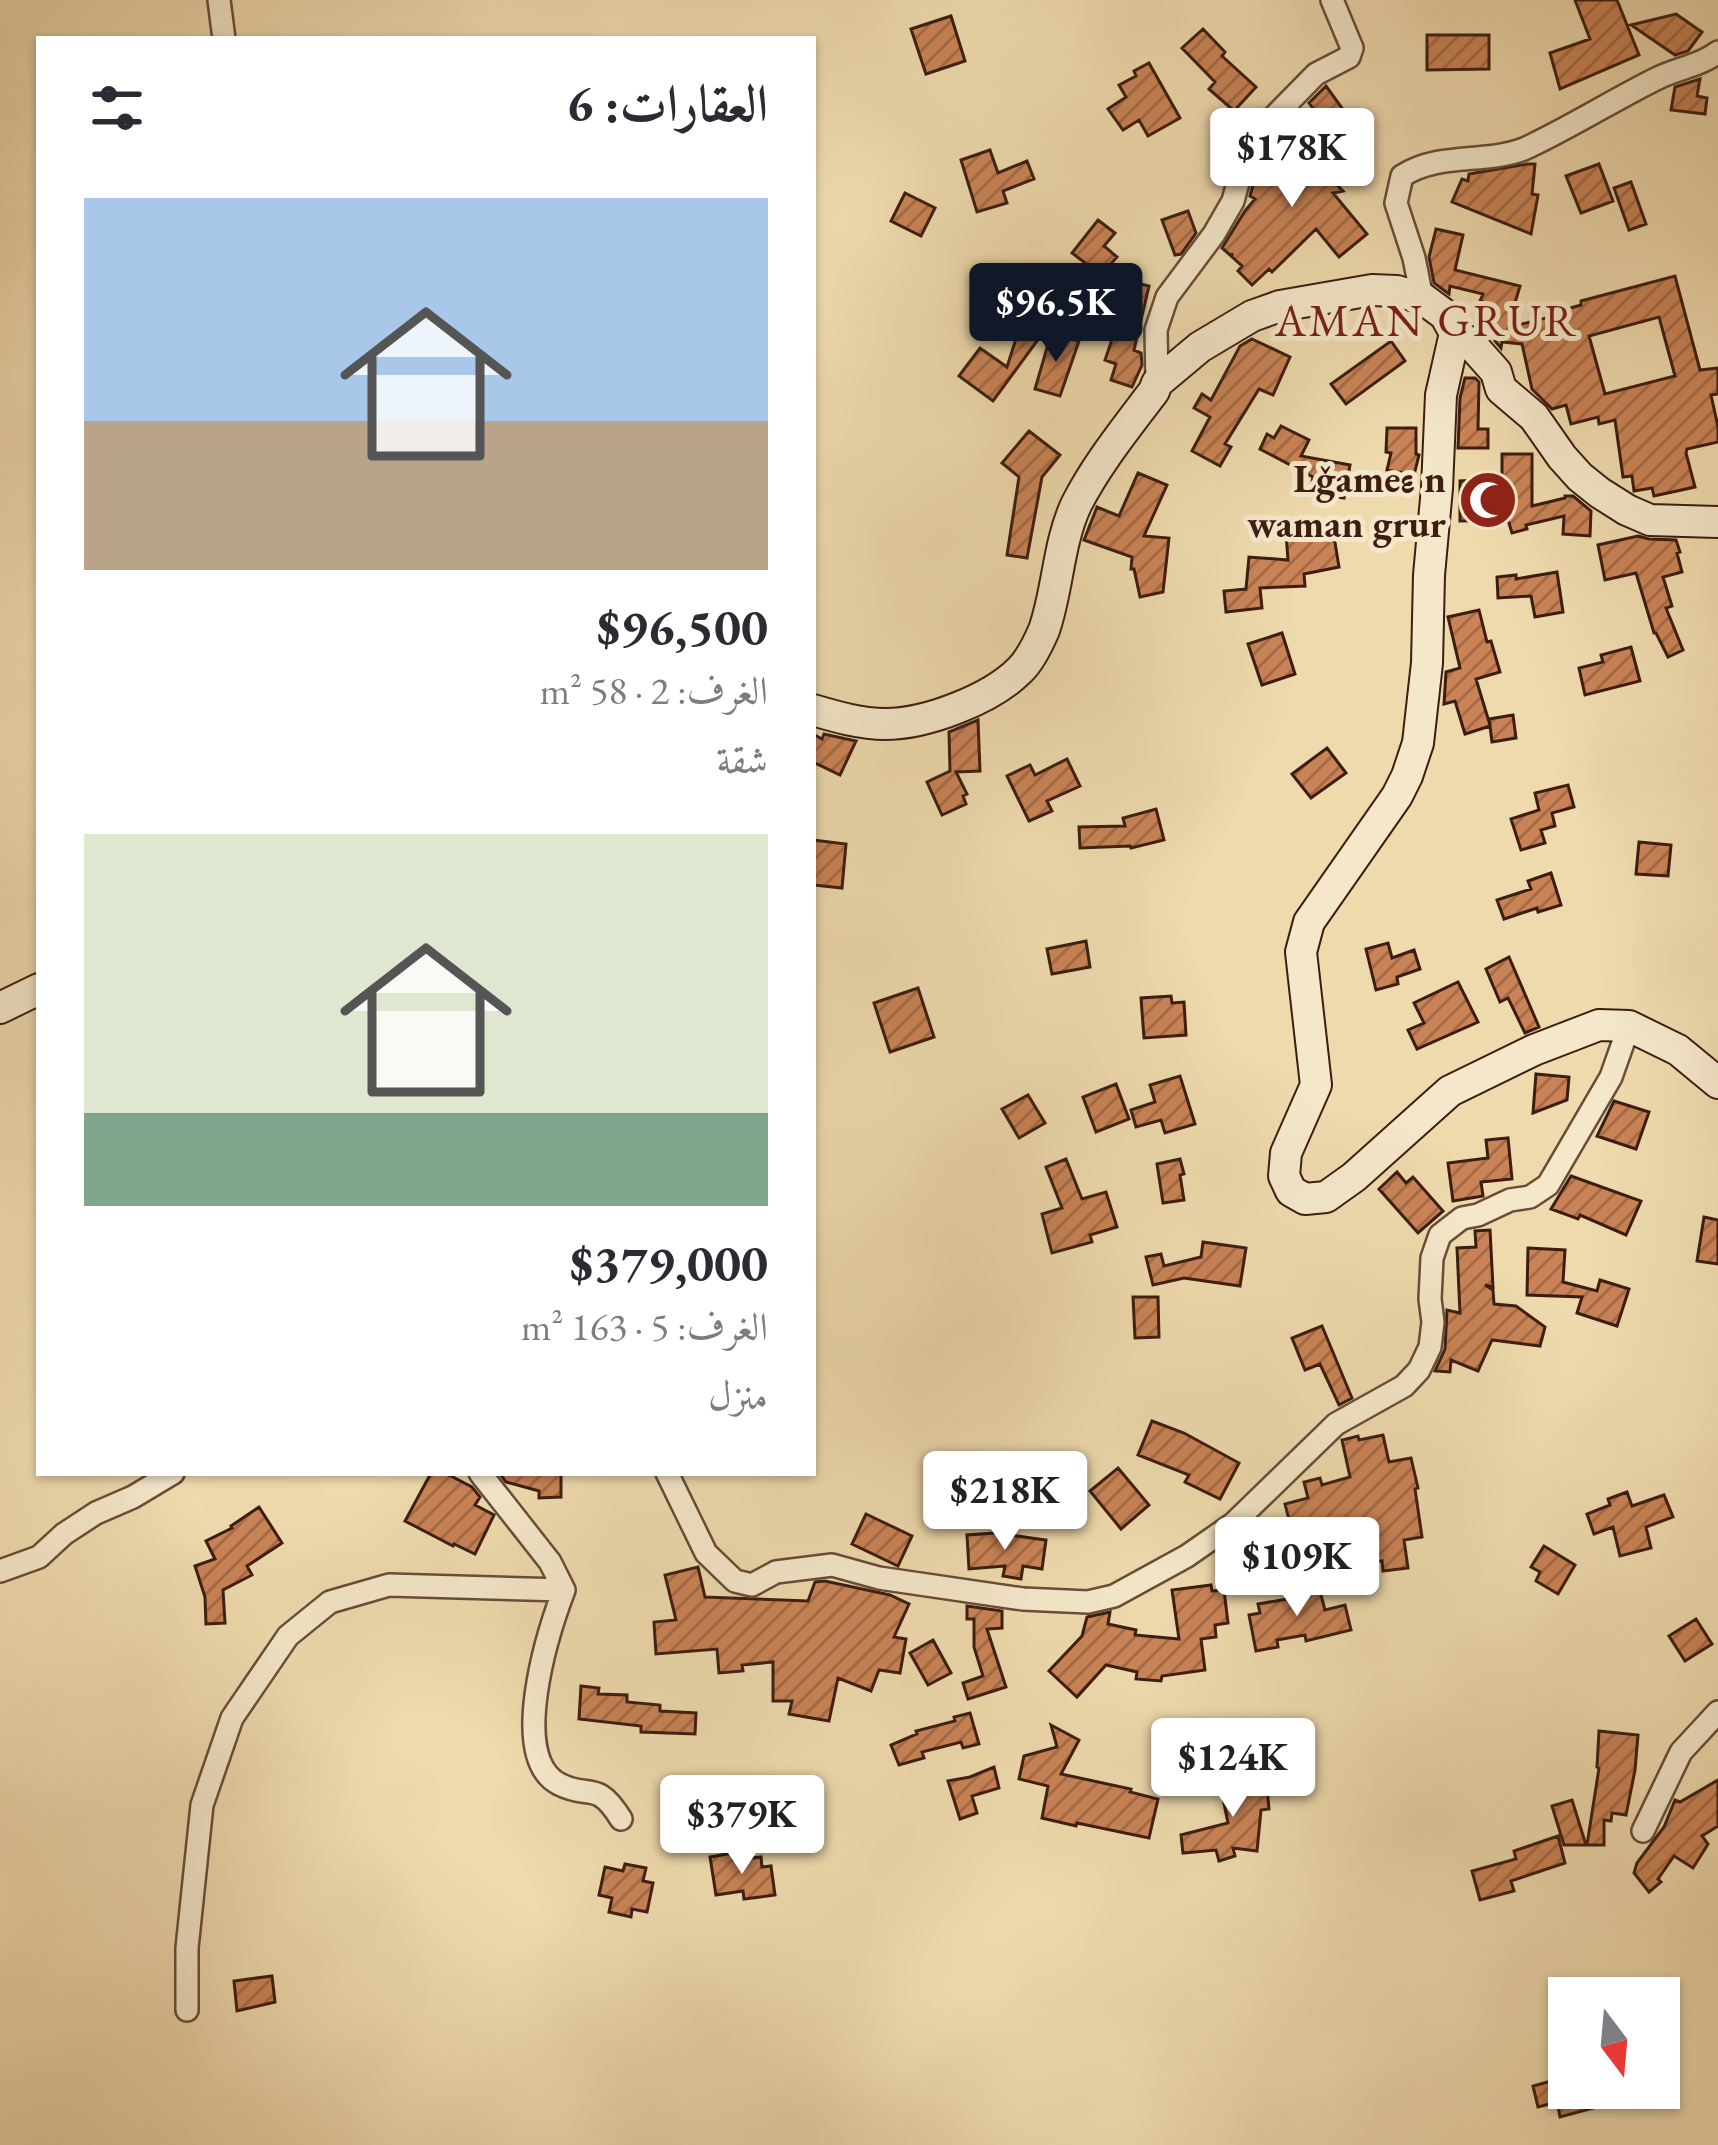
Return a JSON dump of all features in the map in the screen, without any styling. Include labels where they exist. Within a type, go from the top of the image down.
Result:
[{"type":"street","points":[[219,0],[224,36]]},
{"type":"street","points":[[816,711],[863,722],[917,721],[964,704],[1018,673],[1035,650],[1045,628],[1075,507],[1154,391],[1156,330],[1167,297],[1233,201],[1244,160],[1266,125],[1316,74],[1349,57],[1352,48],[1332,0]]},
{"type":"street","points":[[1422,298],[1396,203],[1402,176],[1425,163],[1506,156],[1524,149],[1718,52]]},
{"type":"street","points":[[1157,382],[1226,329],[1280,306],[1372,290],[1397,291],[1422,298],[1445,315],[1455,333],[1472,344],[1496,372],[1501,389],[1534,417],[1562,458],[1600,493],[1650,520],[1718,522]]},
{"type":"street","points":[[1455,333],[1441,395],[1427,664],[1418,743],[1397,796],[1309,922],[1301,952],[1316,1085],[1286,1153],[1284,1176],[1292,1192],[1305,1199],[1325,1197],[1450,1091],[1599,1025],[1629,1026],[1678,1049],[1718,1083]]},
{"type":"street","points":[[0,1008],[36,990]]},
{"type":"street","points":[[668,1476],[706,1552],[735,1581],[752,1585],[776,1572],[832,1565],[879,1578],[1024,1599],[1088,1602],[1114,1596],[1233,1524],[1336,1424],[1403,1386],[1419,1370],[1430,1347],[1432,1258],[1440,1235],[1462,1218],[1530,1197],[1548,1185],[1611,1077],[1629,1026]]},
{"type":"street","points":[[0,1571],[40,1557],[96,1513],[168,1476]]},
{"type":"street","points":[[482,1476],[550,1562],[564,1590],[534,1714],[536,1756],[557,1784],[597,1792],[621,1819]]},
{"type":"street","points":[[187,2010],[187,1948],[202,1805],[232,1718],[288,1636],[330,1602],[389,1585],[564,1590]]},
{"type":"street","points":[[1643,1832],[1681,1751],[1718,1712]]},
{"type":"building","points":[[1575,0],[1617,0],[1639,55],[1560,89],[1550,53],[1590,39]]},
{"type":"building","points":[[1676,14],[1702,32],[1688,51],[1675,55],[1631,25]]},
{"type":"building","points":[[951,16],[965,61],[926,74],[911,29]]},
{"type":"building","points":[[1203,29],[1225,52],[1222,56],[1256,87],[1234,111],[1209,89],[1215,82],[1182,48]]},
{"type":"building","points":[[1427,35],[1489,35],[1489,69],[1427,70]]},
{"type":"building","points":[[1149,63],[1180,118],[1148,136],[1139,120],[1123,130],[1108,109],[1126,97],[1119,85]]},
{"type":"building","points":[[1700,79],[1697,96],[1707,98],[1705,114],[1671,110],[1675,87]]},
{"type":"building","points":[[1326,86],[1352,122],[1333,136],[1309,103]]},
{"type":"building","points":[[1328,133],[1346,152],[1325,173],[1343,191],[1333,193],[1367,234],[1339,257],[1316,229],[1252,285],[1238,271],[1242,266],[1233,254],[1222,248],[1255,199],[1250,196],[1258,170],[1262,172],[1293,139],[1308,153]]},
{"type":"building","points":[[990,150],[998,173],[1027,161],[1034,179],[1003,191],[1007,203],[977,212],[961,160]]},
{"type":"building","points":[[1535,164],[1532,194],[1538,195],[1531,234],[1452,202],[1469,174]]},
{"type":"building","points":[[1599,164],[1613,201],[1581,213],[1566,176]]},
{"type":"building","points":[[1631,182],[1646,224],[1629,230],[1614,188]]},
{"type":"building","points":[[905,193],[935,208],[921,236],[891,221]]},
{"type":"building","points":[[1188,211],[1196,233],[1181,254],[1175,255],[1162,220]]},
{"type":"building","points":[[1098,220],[1115,233],[1104,246],[1117,257],[1101,275],[1072,253]]},
{"type":"building","points":[[1436,229],[1463,235],[1455,270],[1520,286],[1511,316],[1515,316],[1514,326],[1550,317],[1581,301],[1675,276],[1700,370],[1718,368],[1718,394],[1711,395],[1718,442],[1686,453],[1695,487],[1654,496],[1652,488],[1634,491],[1632,476],[1623,477],[1615,420],[1599,424],[1598,417],[1571,424],[1566,405],[1552,409],[1532,389],[1522,344],[1502,342],[1501,348],[1495,341],[1497,306],[1480,301],[1483,294],[1450,286],[1449,294],[1434,283],[1429,257]],"holes":[[[1659,317],[1675,376],[1605,394],[1589,336]]]},
{"type":"building","points":[[1113,277],[1149,286],[1134,350],[1141,353],[1142,365],[1132,387],[1111,380],[1116,364],[1105,360],[1120,316],[1105,312]]},
{"type":"building","points":[[1021,323],[1045,330],[993,401],[959,376],[980,348],[1007,367]]},
{"type":"building","points":[[1051,334],[1079,341],[1060,396],[1035,389]]},
{"type":"building","points":[[1252,339],[1290,357],[1273,395],[1259,389],[1225,444],[1231,447],[1220,466],[1192,451],[1210,417],[1194,408],[1202,394],[1211,400],[1240,346]]},
{"type":"building","points":[[1391,341],[1405,361],[1346,404],[1331,384]]},
{"type":"building","points":[[1465,378],[1479,382],[1478,429],[1488,429],[1488,448],[1458,448]]},
{"type":"building","points":[[1281,426],[1309,440],[1301,456],[1350,465],[1344,498],[1310,493],[1313,477],[1260,449],[1267,434],[1274,438]]},
{"type":"building","points":[[1387,428],[1416,428],[1419,455],[1414,475],[1387,470],[1391,453],[1386,452]]},
{"type":"building","points":[[1029,431],[1060,455],[1042,477],[1027,558],[1007,555],[1019,477],[1002,463]]},
{"type":"building","points":[[1502,454],[1532,454],[1532,506],[1573,496],[1591,511],[1590,536],[1563,534],[1564,516],[1512,533],[1508,520],[1460,521],[1460,481],[1502,479]]},
{"type":"building","points":[[1138,473],[1167,485],[1144,536],[1169,538],[1163,592],[1140,597],[1132,557],[1084,540],[1097,507],[1119,516]]},
{"type":"building","points":[[1332,524],[1339,567],[1304,574],[1305,586],[1260,588],[1262,608],[1226,612],[1224,591],[1246,589],[1249,557],[1288,560],[1286,533]]},
{"type":"building","points":[[1638,536],[1676,540],[1680,552],[1682,572],[1663,577],[1672,606],[1666,608],[1683,650],[1668,657],[1654,633],[1636,573],[1605,580],[1598,545]]},
{"type":"building","points":[[1557,572],[1563,612],[1535,617],[1531,596],[1498,598],[1497,577]]},
{"type":"building","points":[[1479,610],[1500,672],[1476,679],[1490,725],[1489,719],[1513,715],[1516,738],[1492,742],[1490,726],[1465,734],[1455,701],[1444,704],[1446,672],[1460,668],[1448,617]]},
{"type":"building","points":[[1282,633],[1295,674],[1262,685],[1248,644]]},
{"type":"building","points":[[1631,647],[1640,681],[1585,695],[1579,668],[1603,662],[1601,655]]},
{"type":"building","points":[[978,720],[980,771],[956,772],[967,794],[963,796],[966,804],[942,815],[927,782],[950,771],[949,732]]},
{"type":"building","points":[[816,736],[856,741],[840,775],[816,763]]},
{"type":"building","points":[[1327,748],[1346,773],[1311,798],[1292,774]]},
{"type":"building","points":[[1067,759],[1080,786],[1047,801],[1052,811],[1029,821],[1007,776],[1030,765],[1035,775]]},
{"type":"building","points":[[1568,785],[1574,807],[1552,813],[1555,826],[1541,830],[1545,843],[1521,850],[1511,819],[1539,810],[1535,793]]},
{"type":"building","points":[[1156,809],[1164,840],[1131,848],[1080,848],[1079,827],[1125,826],[1123,818]]},
{"type":"building","points":[[816,840],[846,844],[842,888],[816,885]]},
{"type":"building","points":[[1639,842],[1671,845],[1668,876],[1636,874]]},
{"type":"building","points":[[1551,873],[1561,905],[1504,919],[1497,900],[1531,889],[1528,881]]},
{"type":"building","points":[[1086,941],[1090,967],[1052,974],[1047,949]]},
{"type":"building","points":[[1388,943],[1392,958],[1414,950],[1420,969],[1397,977],[1398,984],[1376,990],[1366,949]]},
{"type":"building","points":[[1509,957],[1539,1027],[1525,1033],[1508,998],[1500,1002],[1486,969]]},
{"type":"building","points":[[1458,982],[1478,1022],[1417,1049],[1408,1030],[1424,1023],[1414,1003]]},
{"type":"building","points":[[918,988],[934,1037],[890,1052],[874,1003]]},
{"type":"building","points":[[1171,996],[1172,1003],[1184,1002],[1186,1035],[1144,1038],[1141,998]]},
{"type":"building","points":[[1536,1074],[1569,1077],[1567,1100],[1533,1113]]},
{"type":"building","points":[[1180,1076],[1195,1124],[1165,1133],[1161,1120],[1136,1127],[1131,1110],[1155,1102],[1150,1085]]},
{"type":"building","points":[[1116,1084],[1129,1119],[1096,1132],[1083,1097]]},
{"type":"building","points":[[1028,1095],[1045,1123],[1019,1138],[1002,1109]]},
{"type":"building","points":[[1614,1101],[1649,1112],[1636,1149],[1597,1136]]},
{"type":"building","points":[[1508,1138],[1512,1179],[1481,1182],[1483,1196],[1453,1201],[1448,1163],[1488,1158],[1486,1140]]},
{"type":"building","points":[[1066,1159],[1082,1199],[1106,1192],[1117,1227],[1090,1235],[1092,1242],[1052,1253],[1042,1214],[1062,1208],[1046,1167]]},
{"type":"building","points":[[1180,1159],[1184,1200],[1163,1203],[1157,1164]]},
{"type":"building","points":[[1397,1172],[1406,1183],[1413,1177],[1443,1211],[1418,1233],[1379,1189]]},
{"type":"building","points":[[1571,1176],[1641,1201],[1626,1235],[1580,1215],[1578,1219],[1551,1209]]},
{"type":"building","points":[[1704,1217],[1718,1220],[1718,1264],[1697,1261]]},
{"type":"building","points":[[1490,1230],[1493,1287],[1485,1285],[1493,1290],[1494,1304],[1516,1306],[1545,1327],[1540,1346],[1492,1340],[1478,1371],[1451,1360],[1450,1372],[1435,1371],[1445,1349],[1447,1310],[1460,1313],[1457,1248],[1476,1247],[1475,1231]]},
{"type":"building","points":[[1203,1242],[1246,1248],[1240,1286],[1184,1278],[1153,1285],[1146,1257],[1161,1254],[1164,1266],[1201,1257]]},
{"type":"building","points":[[1528,1248],[1565,1250],[1563,1282],[1597,1291],[1600,1280],[1629,1289],[1617,1326],[1577,1313],[1582,1297],[1527,1295]]},
{"type":"building","points":[[1133,1297],[1158,1297],[1159,1337],[1135,1338]]},
{"type":"building","points":[[1322,1326],[1352,1398],[1339,1405],[1320,1364],[1305,1370],[1292,1338]]},
{"type":"building","points":[[1152,1421],[1239,1463],[1220,1499],[1185,1482],[1189,1475],[1138,1455]]},
{"type":"building","points":[[1383,1435],[1389,1462],[1411,1458],[1418,1488],[1422,1537],[1404,1540],[1408,1568],[1383,1571],[1382,1561],[1365,1563],[1360,1528],[1307,1544],[1306,1540],[1295,1543],[1285,1504],[1308,1498],[1304,1482],[1320,1478],[1322,1485],[1350,1477],[1342,1440]]},
{"type":"building","points":[[1118,1468],[1149,1505],[1121,1529],[1090,1491]]},
{"type":"building","points":[[429,1476],[451,1476],[472,1487],[480,1497],[475,1505],[494,1515],[475,1554],[405,1521]]},
{"type":"building","points":[[501,1476],[561,1476],[561,1497],[539,1498],[539,1491],[506,1482]]},
{"type":"building","points":[[1627,1492],[1632,1506],[1664,1495],[1673,1517],[1646,1527],[1651,1548],[1620,1556],[1613,1527],[1594,1534],[1587,1514]]},
{"type":"building","points":[[259,1507],[282,1543],[247,1566],[252,1575],[223,1590],[225,1623],[206,1624],[205,1597],[195,1566],[215,1559],[206,1541]]},
{"type":"building","points":[[866,1514],[912,1536],[898,1566],[852,1544]]},
{"type":"building","points":[[995,1533],[1046,1540],[1042,1569],[1023,1566],[1021,1579],[1003,1576],[1005,1566],[969,1569],[967,1535]]},
{"type":"building","points":[[1544,1546],[1575,1565],[1558,1594],[1536,1581],[1540,1572],[1531,1567]]},
{"type":"building","points":[[698,1567],[705,1597],[808,1601],[815,1582],[825,1581],[890,1595],[909,1604],[894,1637],[906,1639],[900,1673],[879,1670],[871,1691],[838,1678],[829,1721],[789,1714],[792,1701],[773,1701],[773,1662],[719,1673],[717,1649],[656,1654],[654,1622],[676,1620],[665,1575]]},
{"type":"building","points":[[1318,1584],[1325,1610],[1345,1605],[1351,1630],[1306,1641],[1305,1635],[1277,1640],[1278,1647],[1256,1651],[1249,1615],[1260,1613],[1258,1604],[1299,1597],[1297,1589]]},
{"type":"building","points":[[1211,1585],[1212,1591],[1224,1590],[1228,1623],[1215,1625],[1216,1637],[1201,1639],[1205,1670],[1162,1676],[1161,1681],[1136,1679],[1137,1672],[1106,1665],[1077,1697],[1049,1671],[1082,1636],[1087,1617],[1110,1612],[1108,1624],[1136,1630],[1135,1635],[1179,1639],[1172,1590]]},
{"type":"building","points":[[967,1606],[1002,1611],[1002,1628],[987,1629],[1006,1687],[968,1699],[963,1683],[983,1676],[974,1647],[974,1619],[967,1619]]},
{"type":"building","points":[[1696,1619],[1712,1644],[1685,1661],[1669,1636]]},
{"type":"building","points":[[933,1640],[951,1673],[928,1685],[910,1653]]},
{"type":"building","points":[[581,1686],[599,1688],[598,1694],[627,1695],[627,1702],[660,1705],[660,1711],[696,1713],[695,1734],[641,1732],[641,1726],[579,1719]]},
{"type":"building","points":[[970,1713],[979,1744],[963,1748],[961,1742],[922,1752],[924,1758],[899,1765],[891,1745]]},
{"type":"building","points":[[1051,1725],[1079,1740],[1061,1774],[1158,1799],[1149,1838],[1042,1818],[1048,1786],[1019,1779],[1024,1756],[1057,1747]]},
{"type":"building","points":[[1599,1731],[1638,1735],[1635,1770],[1626,1815],[1612,1813],[1611,1821],[1604,1820],[1604,1845],[1587,1845],[1599,1768]]},
{"type":"building","points":[[994,1767],[999,1788],[972,1796],[977,1813],[960,1819],[948,1781]]},
{"type":"building","points":[[1237,1776],[1238,1780],[1266,1777],[1269,1809],[1261,1810],[1257,1851],[1233,1848],[1235,1856],[1219,1861],[1216,1850],[1183,1853],[1181,1835],[1228,1823],[1219,1779]]},
{"type":"building","points":[[1718,1780],[1718,1826],[1702,1836],[1708,1844],[1693,1868],[1674,1856],[1658,1879],[1661,1882],[1649,1892],[1634,1873],[1664,1827],[1675,1800],[1680,1802]]},
{"type":"building","points":[[1572,1800],[1586,1845],[1564,1845],[1552,1806]]},
{"type":"building","points":[[1558,1836],[1565,1863],[1511,1881],[1514,1891],[1480,1900],[1472,1871],[1516,1859],[1514,1851]]},
{"type":"building","points":[[733,1853],[734,1860],[761,1857],[762,1867],[771,1866],[775,1895],[744,1899],[743,1891],[716,1895],[710,1857]]},
{"type":"building","points":[[625,1864],[646,1868],[643,1881],[653,1883],[647,1912],[632,1909],[631,1917],[609,1912],[612,1898],[599,1895],[605,1867],[623,1871]]},
{"type":"building","points":[[272,1976],[275,2002],[237,2011],[234,1981]]},
{"type":"building","points":[[1548,2082],[1548,2104],[1538,2107],[1533,2086]]},
{"type":"building","points":[[1558,2109],[1590,2109],[1560,2117]]},
{"type":"place","name":"Lǧameε n waman grur","points":[[1488,500]]},
{"type":"district","name":"AMAN GRUR","points":[[1427,320]]}]
